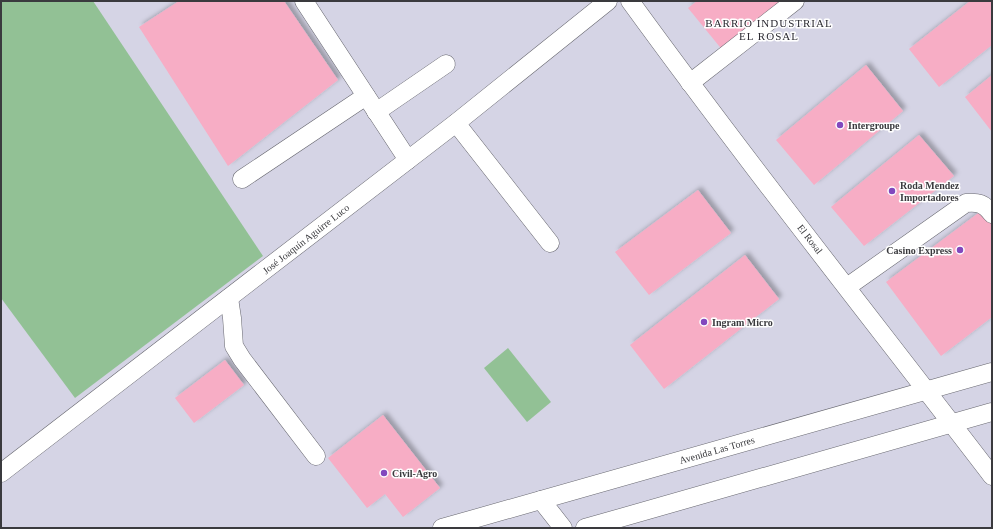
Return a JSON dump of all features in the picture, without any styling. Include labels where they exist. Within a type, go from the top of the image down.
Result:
[{"type":"street","name":"José Joaquín Aguirre Luco","points":[[1,473],[456,123],[608,1]]},
{"type":"street","name":"El Rosal","points":[[630,1],[690,83],[992,476]]},
{"type":"street","points":[[690,83],[795,1]]},
{"type":"street","points":[[306,2],[408,160]]},
{"type":"street","points":[[376,112],[446,64]]},
{"type":"street","points":[[242,179],[366,96]]},
{"type":"street","points":[[456,123],[550,243]]},
{"type":"street","points":[[847,288],[966,203],[978,202],[992,214]]},
{"type":"street","points":[[229,298],[234,346],[242,359],[316,456]]},
{"type":"street","name":"Avenida Las Torres","points":[[442,528],[992,372]]},
{"type":"street","points":[[585,528],[992,412]]},
{"type":"street","points":[[541,500],[563,528]]},
{"type":"shaded area","points":[[1,1],[992,1],[992,528],[1,528]]},
{"type":"green space","points":[[1,1],[93,1],[263,256],[75,398],[1,298]]},
{"type":"green space","points":[[508,348],[551,402],[527,422],[484,368]]},
{"type":"building","points":[[179,1],[284,1],[338,80],[228,166],[139,27]]},
{"type":"building","points":[[697,1],[789,1],[724,52],[688,8]]},
{"type":"building","points":[[970,1],[992,1],[992,45],[939,87],[909,49]]},
{"type":"building","name":"Intergroupe","points":[[866,65],[903,111],[814,185],[776,140]]},
{"type":"building","points":[[992,75],[992,132],[965,97]]},
{"type":"building","name":"Roda Mendez Importadores","points":[[919,135],[954,176],[864,246],[831,207]]},
{"type":"building","points":[[698,190],[731,233],[649,295],[615,252]]},
{"type":"building","name":"Casino Express","points":[[985,208],[992,217],[992,317],[941,356],[886,282]]},
{"type":"building","name":"Ingram Micro","points":[[745,255],[779,299],[664,389],[630,345]]},
{"type":"building","points":[[225,360],[244,385],[194,423],[175,398]]},
{"type":"building","name":"Civil-Agro","points":[[383,415],[440,488],[403,517],[385,494],[367,508],[328,458]]},
{"type":"place","name":"Intergroupe","points":[[840,125]]},
{"type":"place","name":"Roda Mendez Importadores","points":[[892,191]]},
{"type":"place","name":"Casino Express","points":[[960,250]]},
{"type":"place","name":"Ingram Micro","points":[[704,322]]},
{"type":"place","name":"Civil-Agro","points":[[384,473]]},
{"type":"district","name":"BARRIO INDUSTRIAL EL ROSAL","points":[[769,29]]}]
